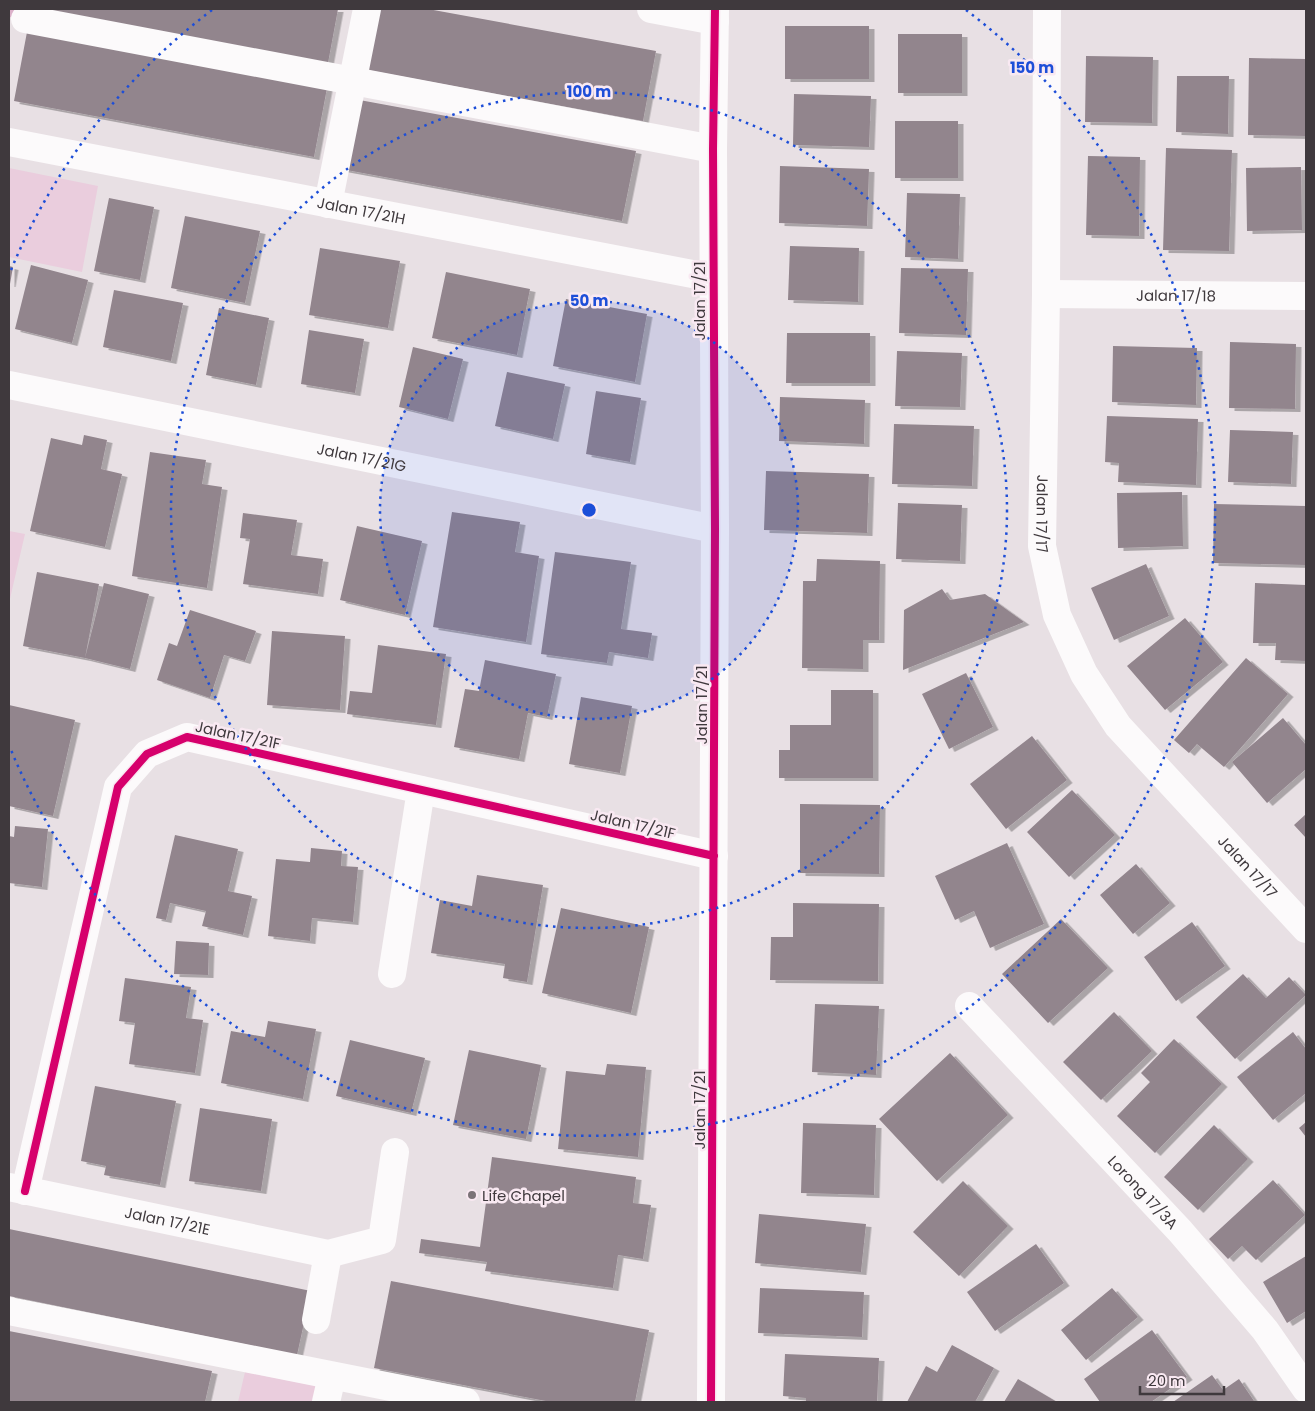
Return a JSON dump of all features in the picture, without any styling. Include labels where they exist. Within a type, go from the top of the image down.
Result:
[{"type":"street","points":[[328,204],[367,9]]},
{"type":"street","points":[[652,9],[715,15]]},
{"type":"street","name":"Jalan 17/17","points":[[1047,9],[1046,294],[1042,546],[1057,615],[1084,674],[1118,726],[1306,929]]},
{"type":"street","name":"Jalan 17/21","points":[[711,1402],[715,529],[713,149],[715,15]]},
{"type":"street","points":[[24,19],[713,149]]},
{"type":"street","name":"Jalan 17/21H","points":[[9,142],[713,278]]},
{"type":"street","name":"Jalan 17/18","points":[[1046,294],[1306,296]]},
{"type":"street","name":"Jalan 17/21G","points":[[9,385],[715,529]]},
{"type":"street","name":"Jalan 17/21F","points":[[17,1189],[118,786],[147,754],[186,737],[714,856]]},
{"type":"street","points":[[392,974],[421,790]]},
{"type":"street","name":"Lorong 17/3A","points":[[969,1006],[1180,1231],[1265,1330],[1306,1389]]},
{"type":"street","points":[[316,1320],[328,1254],[382,1240],[395,1152]]},
{"type":"street","name":"Jalan 17/21E","points":[[17,1189],[328,1254]]},
{"type":"street","points":[[9,1311],[466,1402]]},
{"type":"street","points":[[326,1402],[332,1376]]},
{"type":"shaded area","points":[[9,168],[98,186],[82,272],[9,257]]},
{"type":"shaded area","points":[[9,531],[25,534],[9,603]]},
{"type":"shaded area","points":[[245,1372],[317,1386],[314,1402],[238,1402]]},
{"type":"building","points":[[42,9],[338,9],[328,63]]},
{"type":"building","points":[[373,9],[428,9],[656,51],[643,121],[362,69]]},
{"type":"building","points":[[785,26],[869,26],[869,79],[785,79]]},
{"type":"building","points":[[27,32],[327,88],[314,157],[14,101]]},
{"type":"building","points":[[898,34],[962,34],[962,93],[898,93]]},
{"type":"building","points":[[1086,56],[1153,57],[1152,123],[1085,122]]},
{"type":"building","points":[[1249,58],[1306,59],[1306,136],[1248,135]]},
{"type":"building","points":[[1177,76],[1229,76],[1228,134],[1176,132]]},
{"type":"building","points":[[794,94],[871,96],[869,147],[793,145]]},
{"type":"building","points":[[354,99],[636,151],[622,221],[341,169]]},
{"type":"building","points":[[895,121],[958,121],[958,178],[895,178]]},
{"type":"building","points":[[1166,148],[1232,150],[1229,251],[1163,250]]},
{"type":"building","points":[[1088,156],[1140,157],[1139,236],[1086,235]]},
{"type":"building","points":[[780,166],[869,169],[867,226],[779,223]]},
{"type":"building","points":[[1301,167],[1302,230],[1247,231],[1246,168]]},
{"type":"building","points":[[907,193],[960,194],[958,259],[905,257]]},
{"type":"building","points":[[109,198],[154,207],[140,280],[94,271]]},
{"type":"building","points":[[185,216],[260,231],[245,303],[171,288]]},
{"type":"building","points":[[790,246],[859,248],[858,302],[788,300]]},
{"type":"building","points":[[320,248],[400,261],[388,328],[309,315]]},
{"type":"building","points":[[31,265],[88,280],[72,343],[15,329]]},
{"type":"building","points":[[9,266],[13,267],[10,284],[9,284]]},
{"type":"building","points":[[901,268],[968,269],[966,335],[899,333]]},
{"type":"building","points":[[446,272],[530,289],[517,355],[432,338]]},
{"type":"building","points":[[114,290],[183,303],[171,361],[103,347]]},
{"type":"building","points":[[566,299],[647,314],[635,382],[553,366]]},
{"type":"building","points":[[219,308],[269,318],[256,385],[206,375]]},
{"type":"building","points":[[309,330],[364,339],[355,393],[301,384]]},
{"type":"building","points":[[787,333],[870,333],[870,383],[786,383]]},
{"type":"building","points":[[1230,342],[1296,344],[1295,409],[1229,408]]},
{"type":"building","points":[[1113,346],[1197,348],[1196,405],[1112,402]]},
{"type":"building","points":[[413,347],[463,359],[448,419],[399,407]]},
{"type":"building","points":[[897,351],[962,353],[960,407],[895,406]]},
{"type":"building","points":[[507,372],[565,384],[553,439],[495,426]]},
{"type":"building","points":[[596,391],[641,398],[630,462],[586,454]]},
{"type":"building","points":[[780,397],[865,400],[864,444],[779,441]]},
{"type":"building","points":[[1107,416],[1198,419],[1196,485],[1118,482],[1119,463],[1105,462]]},
{"type":"building","points":[[894,424],[974,426],[972,486],[892,484]]},
{"type":"building","points":[[1230,430],[1293,432],[1291,484],[1228,482]]},
{"type":"building","points":[[84,435],[107,440],[101,469],[122,474],[105,547],[30,531],[51,438],[82,445]]},
{"type":"building","points":[[150,452],[206,460],[202,484],[222,487],[207,588],[132,576]]},
{"type":"building","points":[[766,471],[869,474],[867,533],[764,530]]},
{"type":"building","points":[[1182,492],[1183,546],[1118,548],[1117,493]]},
{"type":"building","points":[[898,503],[962,505],[960,561],[896,559]]},
{"type":"building","points":[[1214,504],[1306,506],[1306,565],[1213,563]]},
{"type":"building","points":[[452,512],[520,522],[515,552],[539,556],[526,642],[433,627]]},
{"type":"building","points":[[243,513],[297,520],[291,555],[323,559],[318,594],[243,584],[250,539],[240,538]]},
{"type":"building","points":[[357,526],[422,541],[405,615],[340,600]]},
{"type":"building","points":[[555,552],[631,562],[621,629],[652,633],[648,658],[609,652],[607,663],[541,654]]},
{"type":"building","points":[[817,559],[880,561],[879,640],[863,640],[863,669],[802,668],[803,581],[816,581]]},
{"type":"building","points":[[1146,564],[1169,616],[1114,640],[1091,588]]},
{"type":"building","points":[[37,572],[99,584],[85,658],[23,646]]},
{"type":"building","points":[[104,583],[149,594],[130,669],[85,658]]},
{"type":"building","points":[[1255,583],[1306,585],[1306,661],[1275,660],[1276,643],[1253,643]]},
{"type":"building","points":[[942,589],[950,600],[985,594],[1024,622],[903,670],[904,610]]},
{"type":"building","points":[[190,610],[256,631],[245,661],[224,655],[210,698],[157,680],[169,643],[177,646]]},
{"type":"building","points":[[1185,618],[1223,662],[1165,710],[1127,666]]},
{"type":"building","points":[[272,631],[345,636],[340,710],[267,705]]},
{"type":"building","points":[[378,645],[446,654],[436,725],[347,714],[350,691],[372,693]]},
{"type":"building","points":[[1246,658],[1288,694],[1224,767],[1197,744],[1189,753],[1174,740]]},
{"type":"building","points":[[485,660],[556,674],[547,717],[528,713],[519,759],[454,747],[465,689],[479,691]]},
{"type":"building","points":[[966,673],[993,727],[949,749],[922,694]]},
{"type":"building","points":[[831,690],[873,690],[873,778],[779,778],[779,750],[790,750],[790,725],[831,725]]},
{"type":"building","points":[[581,697],[632,706],[620,773],[569,764]]},
{"type":"building","points":[[9,705],[75,720],[53,816],[9,806]]},
{"type":"building","points":[[1283,718],[1306,745],[1306,769],[1267,803],[1232,762]]},
{"type":"building","points":[[1032,736],[1067,780],[1006,829],[970,784]]},
{"type":"building","points":[[1072,790],[1115,835],[1069,877],[1027,832]]},
{"type":"building","points":[[800,804],[880,805],[879,874],[800,873]]},
{"type":"building","points":[[1306,814],[1306,838],[1294,825]]},
{"type":"building","points":[[15,826],[48,829],[42,887],[9,883],[9,836],[14,837]]},
{"type":"building","points":[[175,835],[238,849],[228,891],[252,896],[243,935],[202,926],[206,911],[170,903],[166,920],[156,918]]},
{"type":"building","points":[[1007,843],[1044,924],[990,948],[974,911],[955,920],[935,876]]},
{"type":"building","points":[[311,848],[342,851],[341,866],[358,867],[353,922],[312,918],[310,941],[268,936],[276,859],[310,862]]},
{"type":"building","points":[[1136,864],[1170,903],[1133,934],[1100,895]]},
{"type":"building","points":[[477,875],[543,885],[527,982],[503,978],[505,964],[431,953],[440,900],[472,906]]},
{"type":"building","points":[[793,903],[879,904],[878,981],[770,980],[771,937],[793,937]]},
{"type":"building","points":[[561,908],[649,927],[631,1013],[542,993]]},
{"type":"building","points":[[1061,919],[1108,968],[1048,1023],[1002,974]]},
{"type":"building","points":[[1192,922],[1225,966],[1176,1001],[1144,957]]},
{"type":"building","points":[[176,941],[209,943],[208,975],[174,974]]},
{"type":"building","points":[[1243,974],[1266,998],[1289,977],[1306,995],[1235,1059],[1196,1017]]},
{"type":"building","points":[[125,978],[191,987],[186,1018],[203,1020],[195,1073],[129,1064],[135,1023],[119,1021]]},
{"type":"building","points":[[815,1004],[879,1006],[876,1075],[812,1072]]},
{"type":"building","points":[[1114,1012],[1152,1051],[1101,1100],[1063,1062]]},
{"type":"building","points":[[268,1021],[316,1029],[303,1099],[221,1083],[231,1031],[265,1037]]},
{"type":"building","points":[[1293,1032],[1306,1049],[1306,1093],[1273,1120],[1237,1077]]},
{"type":"building","points":[[1174,1039],[1222,1084],[1155,1153],[1117,1116],[1150,1082],[1141,1073]]},
{"type":"building","points":[[350,1040],[425,1058],[411,1113],[336,1096]]},
{"type":"building","points":[[469,1050],[541,1065],[526,1139],[453,1125]]},
{"type":"building","points":[[950,1053],[1008,1115],[937,1181],[879,1119]]},
{"type":"building","points":[[607,1064],[646,1067],[638,1157],[558,1149],[566,1071],[605,1075]]},
{"type":"building","points":[[95,1086],[176,1101],[160,1185],[104,1175],[106,1166],[81,1161]]},
{"type":"building","points":[[200,1108],[272,1119],[261,1191],[189,1181]]},
{"type":"building","points":[[1306,1122],[1306,1137],[1299,1128]]},
{"type":"building","points":[[803,1123],[876,1125],[874,1195],[801,1193]]},
{"type":"building","points":[[1214,1125],[1248,1159],[1198,1210],[1164,1177]]},
{"type":"building","points":[[492,1157],[636,1177],[633,1203],[651,1205],[643,1259],[618,1255],[613,1288],[485,1271],[487,1262],[419,1253],[421,1239],[480,1247]]},
{"type":"building","points":[[1273,1180],[1305,1215],[1256,1260],[1242,1246],[1228,1259],[1209,1239]]},
{"type":"building","points":[[963,1181],[1008,1226],[959,1276],[913,1232]]},
{"type":"building","points":[[759,1214],[866,1224],[861,1272],[755,1263]]},
{"type":"building","points":[[9,1229],[311,1291],[297,1355],[9,1296]]},
{"type":"building","points":[[1036,1244],[1064,1283],[995,1331],[967,1292]]},
{"type":"building","points":[[1306,1256],[1306,1311],[1287,1323],[1263,1282]]},
{"type":"building","points":[[391,1281],[649,1330],[635,1402],[551,1402],[374,1368]]},
{"type":"building","points":[[760,1288],[864,1292],[862,1337],[758,1333]]},
{"type":"building","points":[[1112,1288],[1138,1317],[1086,1360],[1061,1330]]},
{"type":"building","points":[[1152,1330],[1187,1377],[1151,1402],[1100,1402],[1084,1379]]},
{"type":"building","points":[[9,1331],[212,1371],[205,1402],[9,1402]]},
{"type":"building","points":[[952,1345],[994,1368],[975,1402],[907,1402],[926,1366],[937,1372]]},
{"type":"building","points":[[785,1354],[879,1358],[877,1402],[806,1402],[806,1398],[783,1396]]},
{"type":"building","points":[[1212,1375],[1223,1390],[1239,1379],[1254,1401],[1173,1402]]},
{"type":"building","points":[[1018,1379],[1057,1402],[1004,1402]]},
{"type":"waterway","points":[[9,13],[10,9]]},
{"type":"cycle path","points":[[711,1402],[715,529],[713,149],[715,9]]},
{"type":"cycle path","points":[[25,1191],[118,787],[147,754],[187,737],[714,856]]},
{"type":"place","name":"Life Chapel","points":[[472,1195]]}]
